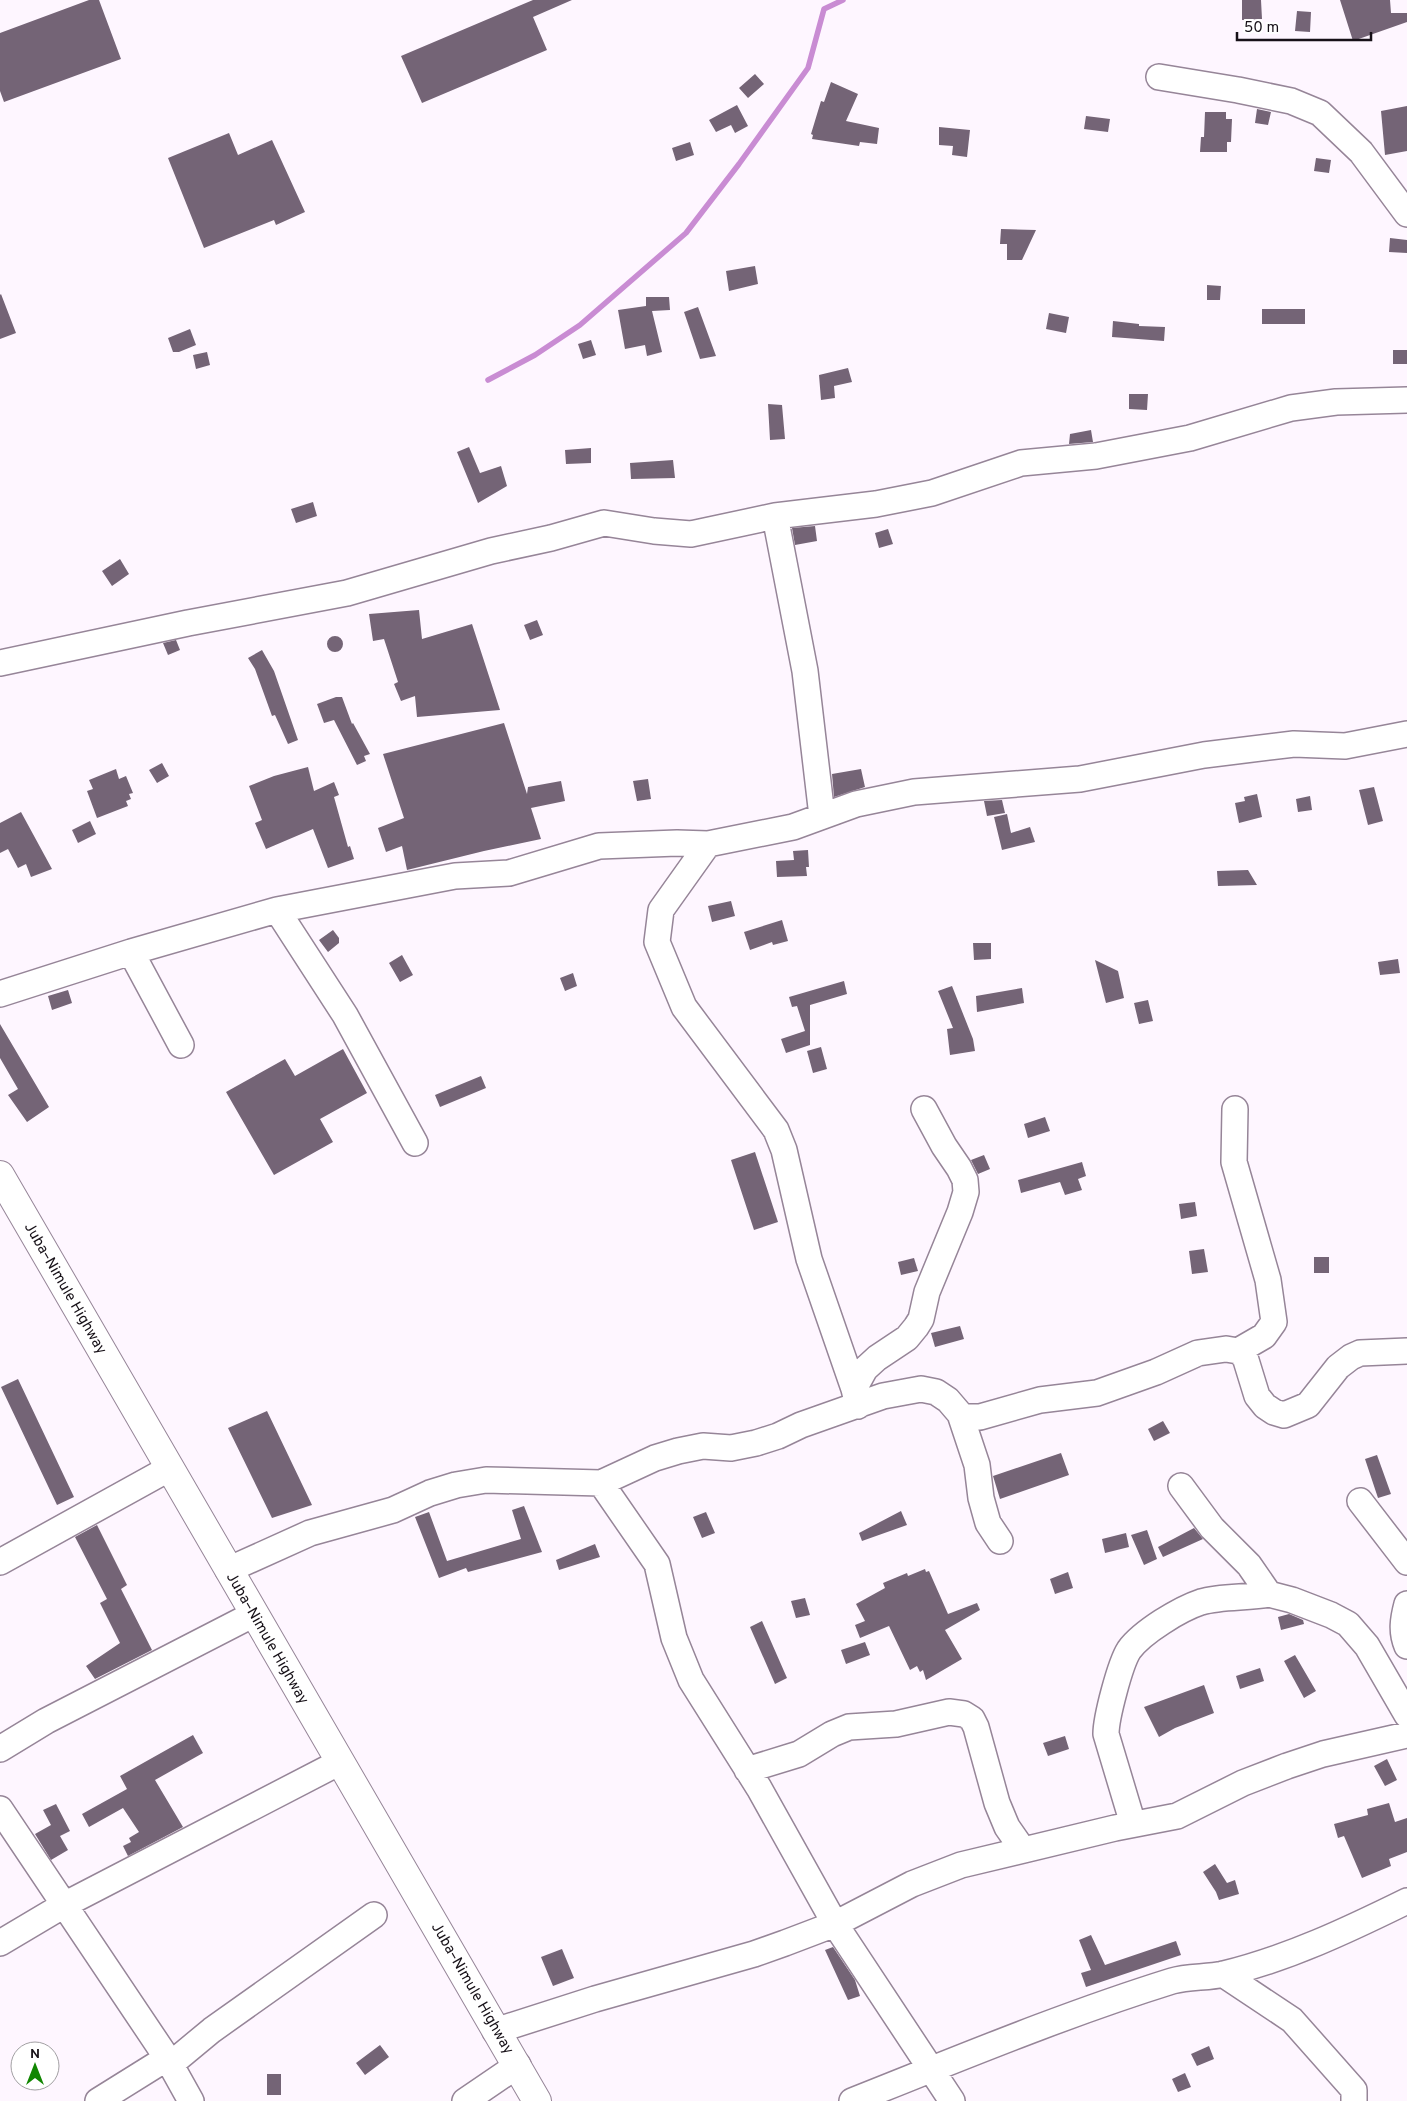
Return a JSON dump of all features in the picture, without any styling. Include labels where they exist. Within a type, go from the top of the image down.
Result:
[{"type":"main road","name":"Juba–Nimule Highway","points":[[0,1176],[429,1912],[495,2030],[518,2065],[537,2101]]},
{"type":"street","points":[[1159,77],[1291,101],[1320,113],[1361,152],[1407,214]]},
{"type":"street","points":[[0,663],[188,623],[347,593],[491,551],[551,538],[604,523],[654,531],[691,534],[775,516],[876,504],[932,493],[1021,463],[1096,456],[1190,438],[1291,408],[1336,402],[1407,400]]},
{"type":"street","points":[[775,516],[805,671],[822,816]]},
{"type":"street","points":[[0,994],[131,952],[277,910],[455,876],[509,873],[599,846],[677,843],[708,844],[794,826],[856,804],[914,792],[1021,785],[1080,778],[1204,755],[1294,744],[1345,746],[1407,734]]},
{"type":"street","points":[[708,844],[661,910],[657,942],[684,1007],[776,1130],[784,1150],[809,1259],[856,1397]]},
{"type":"street","points":[[277,910],[344,1015],[415,1143]]},
{"type":"street","points":[[131,952],[181,1045]]},
{"type":"street","points":[[856,1397],[865,1370],[877,1358],[907,1338],[921,1319],[927,1292],[960,1212],[966,1192],[959,1168],[924,1109]]},
{"type":"street","points":[[1234,1109],[1234,1162],[1268,1280],[1274,1322],[1264,1336],[1238,1351]]},
{"type":"street","points":[[961,1417],[980,1418],[1040,1400],[1098,1393],[1156,1372],[1198,1353],[1226,1349],[1238,1351],[1245,1357],[1257,1396],[1265,1406],[1274,1412],[1284,1415],[1308,1405],[1338,1367],[1351,1357],[1360,1353],[1407,1351]]},
{"type":"street","points":[[228,1570],[310,1533],[393,1510],[456,1485],[486,1480],[602,1483],[648,1461],[678,1451],[703,1446],[731,1448],[778,1436],[856,1397],[883,1396],[905,1390],[921,1389],[936,1392],[948,1400],[961,1417],[977,1465],[981,1498],[988,1523],[1000,1541]]},
{"type":"street","points":[[0,1562],[170,1468]]},
{"type":"street","points":[[602,1483],[657,1564],[674,1638],[691,1680],[746,1770],[835,1924],[933,2069],[952,2101]]},
{"type":"street","points":[[1181,1486],[1212,1528],[1249,1565],[1269,1594]]},
{"type":"street","points":[[1360,1501],[1407,1562]]},
{"type":"street","points":[[1133,1824],[1106,1734],[1106,1721],[1128,1651],[1142,1636],[1178,1612],[1202,1602],[1269,1594],[1292,1600],[1331,1615],[1348,1624],[1367,1646],[1382,1675],[1407,1715]]},
{"type":"street","points":[[1407,1604],[1402,1626],[1407,1646]]},
{"type":"street","points":[[0,1749],[46,1721],[254,1614]]},
{"type":"street","points":[[746,1770],[799,1754],[832,1734],[849,1727],[896,1724],[950,1712],[964,1714],[972,1719],[976,1727],[997,1803],[1007,1827],[1023,1850]]},
{"type":"street","points":[[495,2030],[595,1999],[754,1954],[835,1924],[912,1884],[961,1865],[1133,1824],[1177,1816],[1243,1784],[1314,1757],[1407,1735]]},
{"type":"street","points":[[0,1943],[64,1905],[340,1762]]},
{"type":"street","points":[[0,1809],[169,2061],[191,2101]]},
{"type":"street","points":[[852,2101],[1024,2033],[1174,1980],[1223,1974],[1282,1956],[1335,1936],[1407,1901]]},
{"type":"street","points":[[98,2101],[169,2061],[374,1915]]},
{"type":"street","points":[[1223,1974],[1292,2020],[1354,2090],[1354,2101]]},
{"type":"street","points":[[466,2101],[518,2065]]},
{"type":"building","points":[[89,0],[99,0],[121,59],[4,102],[0,91],[0,33]]},
{"type":"building","points":[[533,0],[572,0],[533,17],[547,50],[422,103],[401,56]]},
{"type":"building","points":[[1242,0],[1261,0],[1262,19],[1242,20]]},
{"type":"building","points":[[1340,0],[1390,0],[1391,13],[1407,13],[1407,22],[1353,41]]},
{"type":"building","points":[[1297,11],[1311,12],[1310,32],[1295,31]]},
{"type":"building","points":[[755,74],[764,84],[748,98],[739,88]]},
{"type":"building","points":[[831,82],[858,94],[846,121],[879,128],[877,144],[860,142],[859,146],[812,139],[813,135],[811,134],[821,101],[824,102]]},
{"type":"building","points":[[737,105],[748,126],[735,133],[731,125],[716,132],[709,120]]},
{"type":"building","points":[[1407,106],[1407,151],[1385,155],[1381,111]]},
{"type":"building","points":[[1257,109],[1271,112],[1268,125],[1255,123]]},
{"type":"building","points":[[1205,112],[1226,112],[1226,119],[1232,119],[1231,142],[1227,142],[1227,152],[1200,152],[1201,137],[1204,137]]},
{"type":"building","points":[[1086,116],[1110,119],[1108,132],[1084,129]]},
{"type":"building","points":[[939,127],[970,130],[967,157],[952,155],[953,146],[939,145]]},
{"type":"building","points":[[229,133],[238,155],[272,140],[305,212],[276,225],[274,220],[204,248],[168,158]]},
{"type":"building","points":[[690,142],[694,155],[676,161],[672,148]]},
{"type":"building","points":[[1316,158],[1331,160],[1329,173],[1314,171]]},
{"type":"building","points":[[1001,229],[1036,230],[1022,260],[1007,260],[1007,244],[1000,244]]},
{"type":"building","points":[[1390,238],[1407,240],[1407,253],[1389,252]]},
{"type":"building","points":[[755,266],[758,284],[729,291],[726,271]]},
{"type":"building","points":[[1207,285],[1221,286],[1220,300],[1207,300]]},
{"type":"building","points":[[0,295],[16,333],[0,339]]},
{"type":"building","points":[[646,297],[669,297],[670,310],[652,311],[662,352],[647,356],[645,345],[625,349],[618,310],[646,306]]},
{"type":"building","points":[[698,307],[716,356],[700,359],[684,312]]},
{"type":"building","points":[[1262,309],[1305,309],[1305,324],[1262,324]]},
{"type":"building","points":[[1049,313],[1069,317],[1066,333],[1046,329]]},
{"type":"building","points":[[1113,321],[1139,324],[1139,326],[1165,327],[1164,341],[1112,337]]},
{"type":"building","points":[[190,329],[196,345],[179,352],[173,352],[168,338]]},
{"type":"building","points":[[591,340],[596,355],[583,359],[578,344]]},
{"type":"building","points":[[1393,350],[1407,350],[1407,364],[1393,364]]},
{"type":"building","points":[[207,352],[210,365],[196,369],[193,355]]},
{"type":"building","points":[[848,368],[852,382],[834,386],[835,398],[821,400],[819,375]]},
{"type":"building","points":[[1129,394],[1148,394],[1147,410],[1129,409]]},
{"type":"building","points":[[768,404],[782,405],[785,439],[770,440]]},
{"type":"building","points":[[1091,430],[1093,442],[1069,444],[1070,434]]},
{"type":"building","points":[[469,447],[480,473],[501,466],[507,486],[478,503],[457,452]]},
{"type":"building","points":[[591,448],[591,463],[566,464],[565,450]]},
{"type":"building","points":[[673,460],[675,478],[631,479],[630,463]]},
{"type":"building","points":[[313,502],[317,516],[296,523],[291,509]]},
{"type":"building","points":[[815,526],[817,541],[795,545],[792,528]]},
{"type":"building","points":[[888,529],[893,544],[879,548],[875,533]]},
{"type":"building","points":[[120,559],[129,574],[112,586],[102,571]]},
{"type":"building","points":[[419,610],[422,639],[472,624],[500,710],[417,717],[415,696],[401,701],[394,684],[398,682],[384,639],[373,641],[369,614]]},
{"type":"building","points":[[537,620],[543,635],[530,640],[524,625]]},
{"type":"building","points":[[332,636],[338,636],[343,641],[341,650],[332,652],[327,647],[327,641]]},
{"type":"building","points":[[176,640],[180,650],[168,655],[163,643]]},
{"type":"building","points":[[262,650],[274,671],[298,740],[288,744],[275,715],[272,716],[255,669],[248,658]]},
{"type":"building","points":[[336,697],[342,697],[352,724],[370,754],[364,756],[366,761],[357,765],[334,720],[324,723],[317,704]]},
{"type":"building","points":[[504,723],[527,794],[528,787],[561,781],[565,801],[531,808],[541,839],[407,870],[402,846],[386,852],[378,828],[404,818],[383,754]]},
{"type":"building","points":[[162,763],[169,776],[157,783],[149,770]]},
{"type":"building","points":[[308,767],[314,791],[334,782],[339,795],[334,797],[348,847],[350,846],[354,859],[328,868],[313,829],[266,849],[255,823],[262,820],[249,786],[274,776]]},
{"type":"building","points":[[116,769],[119,779],[126,776],[133,793],[129,794],[131,799],[126,801],[128,806],[97,818],[87,791],[93,789],[89,780]]},
{"type":"building","points":[[861,769],[865,787],[834,797],[832,774]]},
{"type":"building","points":[[648,779],[651,799],[637,801],[633,781]]},
{"type":"building","points":[[1374,787],[1383,821],[1368,825],[1359,790]]},
{"type":"building","points":[[1257,794],[1262,817],[1239,823],[1235,803],[1245,801],[1244,797]]},
{"type":"building","points":[[1310,796],[1312,810],[1298,812],[1296,799]]},
{"type":"building","points":[[1002,800],[1005,813],[987,816],[984,801]]},
{"type":"building","points":[[21,812],[52,869],[31,877],[26,864],[18,868],[8,849],[0,853],[0,823]]},
{"type":"building","points":[[1007,814],[1011,833],[1030,827],[1035,842],[1002,850],[994,817]]},
{"type":"building","points":[[90,821],[96,834],[78,843],[72,830]]},
{"type":"building","points":[[808,850],[809,867],[806,867],[807,876],[777,877],[776,861],[794,860],[793,851]]},
{"type":"building","points":[[1248,870],[1257,885],[1218,886],[1217,871]]},
{"type":"building","points":[[731,901],[735,916],[712,922],[708,906]]},
{"type":"building","points":[[782,920],[788,941],[773,945],[772,942],[750,950],[744,932]]},
{"type":"building","points":[[333,930],[339,938],[339,943],[328,952],[319,940]]},
{"type":"building","points":[[973,943],[991,943],[991,959],[974,960]]},
{"type":"building","points":[[402,955],[413,975],[400,982],[389,963]]},
{"type":"building","points":[[1398,959],[1400,973],[1380,975],[1378,962]]},
{"type":"building","points":[[1095,960],[1118,971],[1124,998],[1106,1003]]},
{"type":"building","points":[[573,973],[577,986],[565,991],[560,978]]},
{"type":"building","points":[[844,981],[847,994],[810,1005],[810,1045],[786,1053],[781,1039],[805,1031],[797,1006],[792,1007],[789,997]]},
{"type":"building","points":[[952,986],[973,1039],[975,1051],[950,1055],[947,1029],[953,1028],[938,991]]},
{"type":"building","points":[[1022,988],[1024,1003],[977,1012],[976,996]]},
{"type":"building","points":[[68,990],[72,1003],[52,1010],[48,996]]},
{"type":"building","points":[[1148,1000],[1153,1021],[1139,1024],[1134,1003]]},
{"type":"building","points":[[0,1024],[49,1107],[27,1122],[8,1095],[18,1089],[0,1058]]},
{"type":"building","points":[[821,1047],[827,1069],[813,1073],[807,1051]]},
{"type":"building","points":[[343,1049],[367,1093],[320,1119],[333,1142],[274,1175],[226,1092],[285,1059],[295,1076]]},
{"type":"building","points":[[481,1076],[486,1088],[440,1107],[435,1095]]},
{"type":"building","points":[[1045,1117],[1050,1131],[1028,1138],[1024,1124]]},
{"type":"building","points":[[755,1152],[778,1222],[754,1230],[731,1160]]},
{"type":"building","points":[[984,1155],[990,1169],[978,1174],[971,1160]]},
{"type":"building","points":[[1082,1162],[1086,1176],[1078,1179],[1082,1190],[1065,1195],[1060,1182],[1021,1193],[1018,1180]]},
{"type":"building","points":[[1195,1202],[1197,1216],[1181,1219],[1179,1204]]},
{"type":"building","points":[[1204,1249],[1208,1272],[1192,1274],[1189,1251]]},
{"type":"building","points":[[1314,1257],[1329,1257],[1329,1273],[1314,1273]]},
{"type":"building","points":[[914,1258],[918,1271],[901,1275],[898,1262]]},
{"type":"building","points":[[960,1326],[964,1339],[935,1347],[931,1333]]},
{"type":"building","points":[[18,1379],[74,1497],[57,1505],[1,1387]]},
{"type":"building","points":[[267,1411],[312,1505],[272,1518],[228,1428]]},
{"type":"building","points":[[1163,1421],[1170,1433],[1154,1441],[1148,1429]]},
{"type":"building","points":[[1061,1453],[1069,1475],[1000,1499],[993,1476]]},
{"type":"building","points":[[1377,1455],[1391,1494],[1378,1498],[1365,1459]]},
{"type":"building","points":[[524,1506],[542,1552],[468,1572],[466,1568],[439,1578],[415,1517],[429,1512],[447,1561],[521,1539],[512,1510]]},
{"type":"building","points":[[901,1511],[907,1525],[862,1541],[859,1533]]},
{"type":"building","points":[[706,1512],[715,1533],[702,1538],[693,1517]]},
{"type":"building","points":[[97,1525],[127,1585],[121,1589],[152,1650],[95,1679],[86,1666],[120,1643],[100,1603],[107,1599],[75,1537]]},
{"type":"building","points":[[1194,1528],[1203,1539],[1163,1557],[1158,1547]]},
{"type":"building","points":[[1147,1530],[1157,1559],[1144,1565],[1131,1535]]},
{"type":"building","points":[[1126,1533],[1129,1547],[1105,1553],[1102,1539]]},
{"type":"building","points":[[595,1544],[600,1557],[559,1570],[556,1560]]},
{"type":"building","points":[[925,1569],[926,1572],[929,1571],[948,1614],[977,1603],[980,1610],[945,1630],[962,1659],[926,1680],[923,1670],[920,1672],[917,1666],[910,1670],[889,1626],[860,1638],[855,1625],[865,1621],[856,1604],[885,1588],[883,1583],[907,1573],[908,1576]]},
{"type":"building","points":[[1068,1572],[1073,1588],[1055,1594],[1050,1579]]},
{"type":"building","points":[[805,1598],[810,1615],[796,1618],[791,1601]]},
{"type":"building","points":[[1289,1614],[1303,1620],[1304,1624],[1281,1630],[1278,1617]]},
{"type":"building","points":[[762,1621],[787,1678],[775,1684],[750,1627]]},
{"type":"building","points":[[865,1642],[870,1655],[846,1664],[841,1650]]},
{"type":"building","points":[[1295,1655],[1316,1691],[1304,1698],[1284,1661]]},
{"type":"building","points":[[1260,1668],[1264,1681],[1240,1689],[1236,1676]]},
{"type":"building","points":[[1204,1685],[1214,1713],[1175,1728],[1159,1737],[1144,1707]]},
{"type":"building","points":[[193,1735],[203,1753],[155,1780],[183,1827],[128,1856],[123,1846],[131,1842],[129,1838],[139,1832],[123,1808],[89,1827],[82,1814],[127,1789],[120,1776]]},
{"type":"building","points":[[1065,1736],[1069,1749],[1048,1756],[1043,1743]]},
{"type":"building","points":[[1387,1759],[1397,1780],[1385,1786],[1374,1766]]},
{"type":"building","points":[[1389,1803],[1395,1822],[1407,1818],[1407,1852],[1389,1859],[1391,1866],[1362,1878],[1344,1836],[1338,1838],[1334,1824],[1368,1815],[1367,1809]]},
{"type":"building","points":[[56,1804],[70,1831],[60,1836],[68,1850],[51,1860],[35,1834],[51,1825],[43,1810]]},
{"type":"building","points":[[1215,1864],[1227,1883],[1235,1880],[1239,1894],[1219,1900],[1203,1872]]},
{"type":"building","points":[[1091,1935],[1105,1965],[1176,1941],[1181,1955],[1086,1987],[1081,1973],[1091,1970],[1079,1940]]},
{"type":"building","points":[[833,1947],[855,1980],[860,1996],[848,2000],[825,1950]]},
{"type":"building","points":[[562,1949],[574,1978],[553,1986],[541,1957]]},
{"type":"building","points":[[380,2045],[389,2057],[365,2075],[356,2063]]},
{"type":"building","points":[[1209,2046],[1214,2059],[1197,2066],[1191,2054]]},
{"type":"building","points":[[1185,2073],[1191,2087],[1178,2092],[1172,2079]]},
{"type":"building","points":[[267,2074],[281,2074],[281,2095],[267,2095]]},
{"type":"waterway","points":[[488,380],[535,355],[580,325],[686,233],[739,164],[808,68],[824,9],[843,0]]}]
